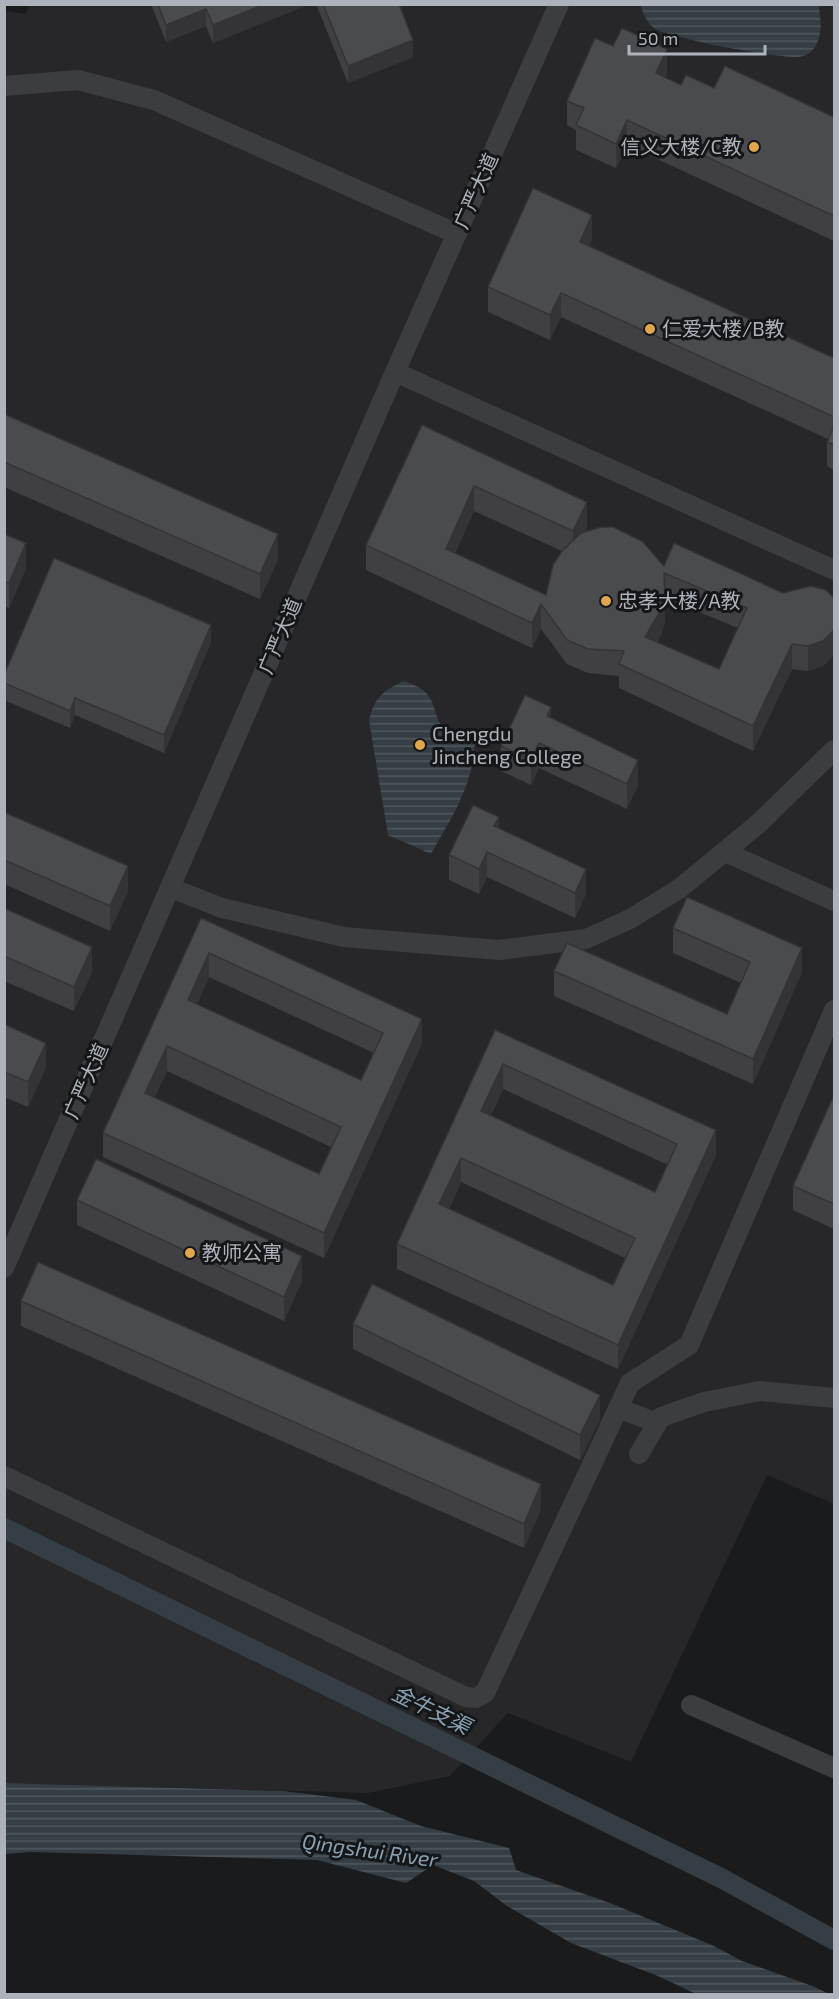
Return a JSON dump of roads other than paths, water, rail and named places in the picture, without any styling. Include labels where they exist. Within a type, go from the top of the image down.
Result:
[{"type":"street","name":"广严大道","points":[[4,1268],[395,372],[559,4]]},
{"type":"street","points":[[4,86],[78,80],[154,100],[457,234]]},
{"type":"street","points":[[395,372],[834,570]]},
{"type":"street","points":[[171,888],[222,908],[344,937],[500,950],[586,939],[630,919],[679,889],[758,824],[834,750]]},
{"type":"street","points":[[725,852],[834,901]]},
{"type":"street","points":[[4,1476],[466,1697],[476,1698],[485,1693],[630,1383],[689,1345],[834,1010]]},
{"type":"street","points":[[639,1454],[661,1417],[704,1402],[760,1391],[834,1398]]},
{"type":"street","points":[[618,1408],[657,1423]]},
{"type":"street","points":[[691,1705],[834,1768]]},
{"type":"water","points":[[641,5],[818,5],[819,37],[812,50],[798,57],[748,51],[663,32],[649,23]]},
{"type":"water","points":[[403,681],[426,692],[431,699],[439,722],[454,737],[475,734],[471,768],[462,797],[431,854],[388,835],[369,720],[380,696]]},
{"type":"water","name":"Qingshui River","points":[[5,1783],[283,1791],[356,1800],[421,1826],[509,1848],[516,1870],[610,1903],[714,1946],[742,1961],[829,1994],[696,1994],[658,1976],[571,1943],[507,1906],[474,1881],[433,1865],[406,1883],[317,1860],[32,1852],[5,1854]]},
{"type":"waterway","name":"金牛支渠","points":[[4,1528],[721,1878],[834,1940]]},
{"type":"place","name":"信义大楼/C教","points":[[754,147]]},
{"type":"place","name":"仁爱大楼/B教","points":[[650,329]]},
{"type":"place","name":"忠孝大楼/A教","points":[[606,601]]},
{"type":"place","name":"Chengdu Jincheng College","points":[[420,745]]},
{"type":"place","name":"教师公寓","points":[[190,1253]]}]
